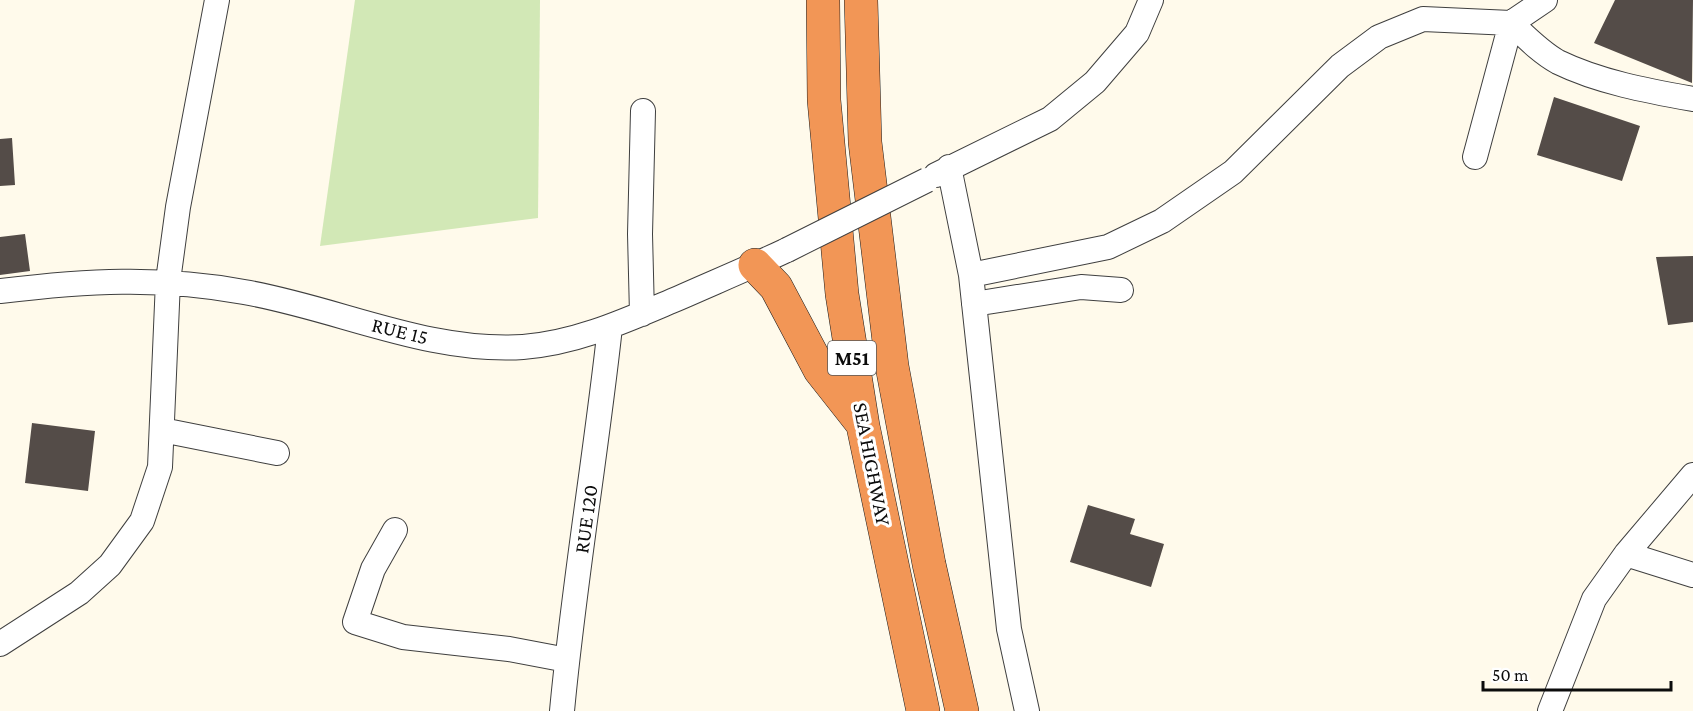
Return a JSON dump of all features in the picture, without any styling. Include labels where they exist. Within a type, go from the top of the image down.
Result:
[{"type":"highway","name":"SEA HIGHWAY","points":[[823,0],[824,100],[842,294],[863,426],[923,711]]},
{"type":"highway","name":"SEA HIGHWAY","points":[[861,0],[865,142],[892,366],[929,564],[962,711]]},
{"type":"highway","points":[[755,265],[776,287],[820,370],[863,426]]},
{"type":"street","points":[[0,644],[80,593],[110,565],[142,521],[160,467],[168,281],[178,207],[217,0]]},
{"type":"street","name":"RUE 15","points":[[0,291],[82,281],[168,281],[245,292],[425,338],[475,346],[524,346],[578,336],[610,327],[755,265],[1050,119],[1095,82],[1137,33],[1151,0]]},
{"type":"street","points":[[971,275],[1108,247],[1162,221],[1233,172],[1340,66],[1379,37],[1423,19],[1511,23],[1545,0]]},
{"type":"street","points":[[1511,23],[1534,46],[1558,62],[1635,88],[1693,99]]},
{"type":"street","points":[[1475,157],[1511,23]]},
{"type":"street","points":[[642,314],[640,234],[643,111]]},
{"type":"street","points":[[949,167],[971,275],[1009,629],[1027,711]]},
{"type":"street","points":[[974,304],[1081,287],[1121,290]]},
{"type":"street","name":"RUE 120","points":[[562,711],[610,327]]},
{"type":"street","points":[[162,429],[277,453]]},
{"type":"street","points":[[1550,711],[1594,599],[1626,554],[1693,475]]},
{"type":"street","points":[[395,530],[373,569],[355,622],[402,637],[509,650],[567,660]]},
{"type":"street","points":[[1626,554],[1693,575]]},
{"type":"green space","points":[[355,0],[540,0],[538,218],[320,246]]},
{"type":"building","points":[[1615,0],[1693,0],[1692,83],[1594,43]]},
{"type":"building","points":[[1554,97],[1640,126],[1622,181],[1537,155]]},
{"type":"building","points":[[12,138],[15,185],[0,186],[0,139]]},
{"type":"building","points":[[25,234],[30,271],[0,275],[0,237]]},
{"type":"building","points":[[1693,256],[1693,322],[1668,325],[1656,257]]},
{"type":"building","points":[[32,423],[95,431],[88,491],[25,483]]},
{"type":"building","points":[[1088,505],[1135,519],[1130,534],[1164,544],[1151,587],[1070,562]]}]
